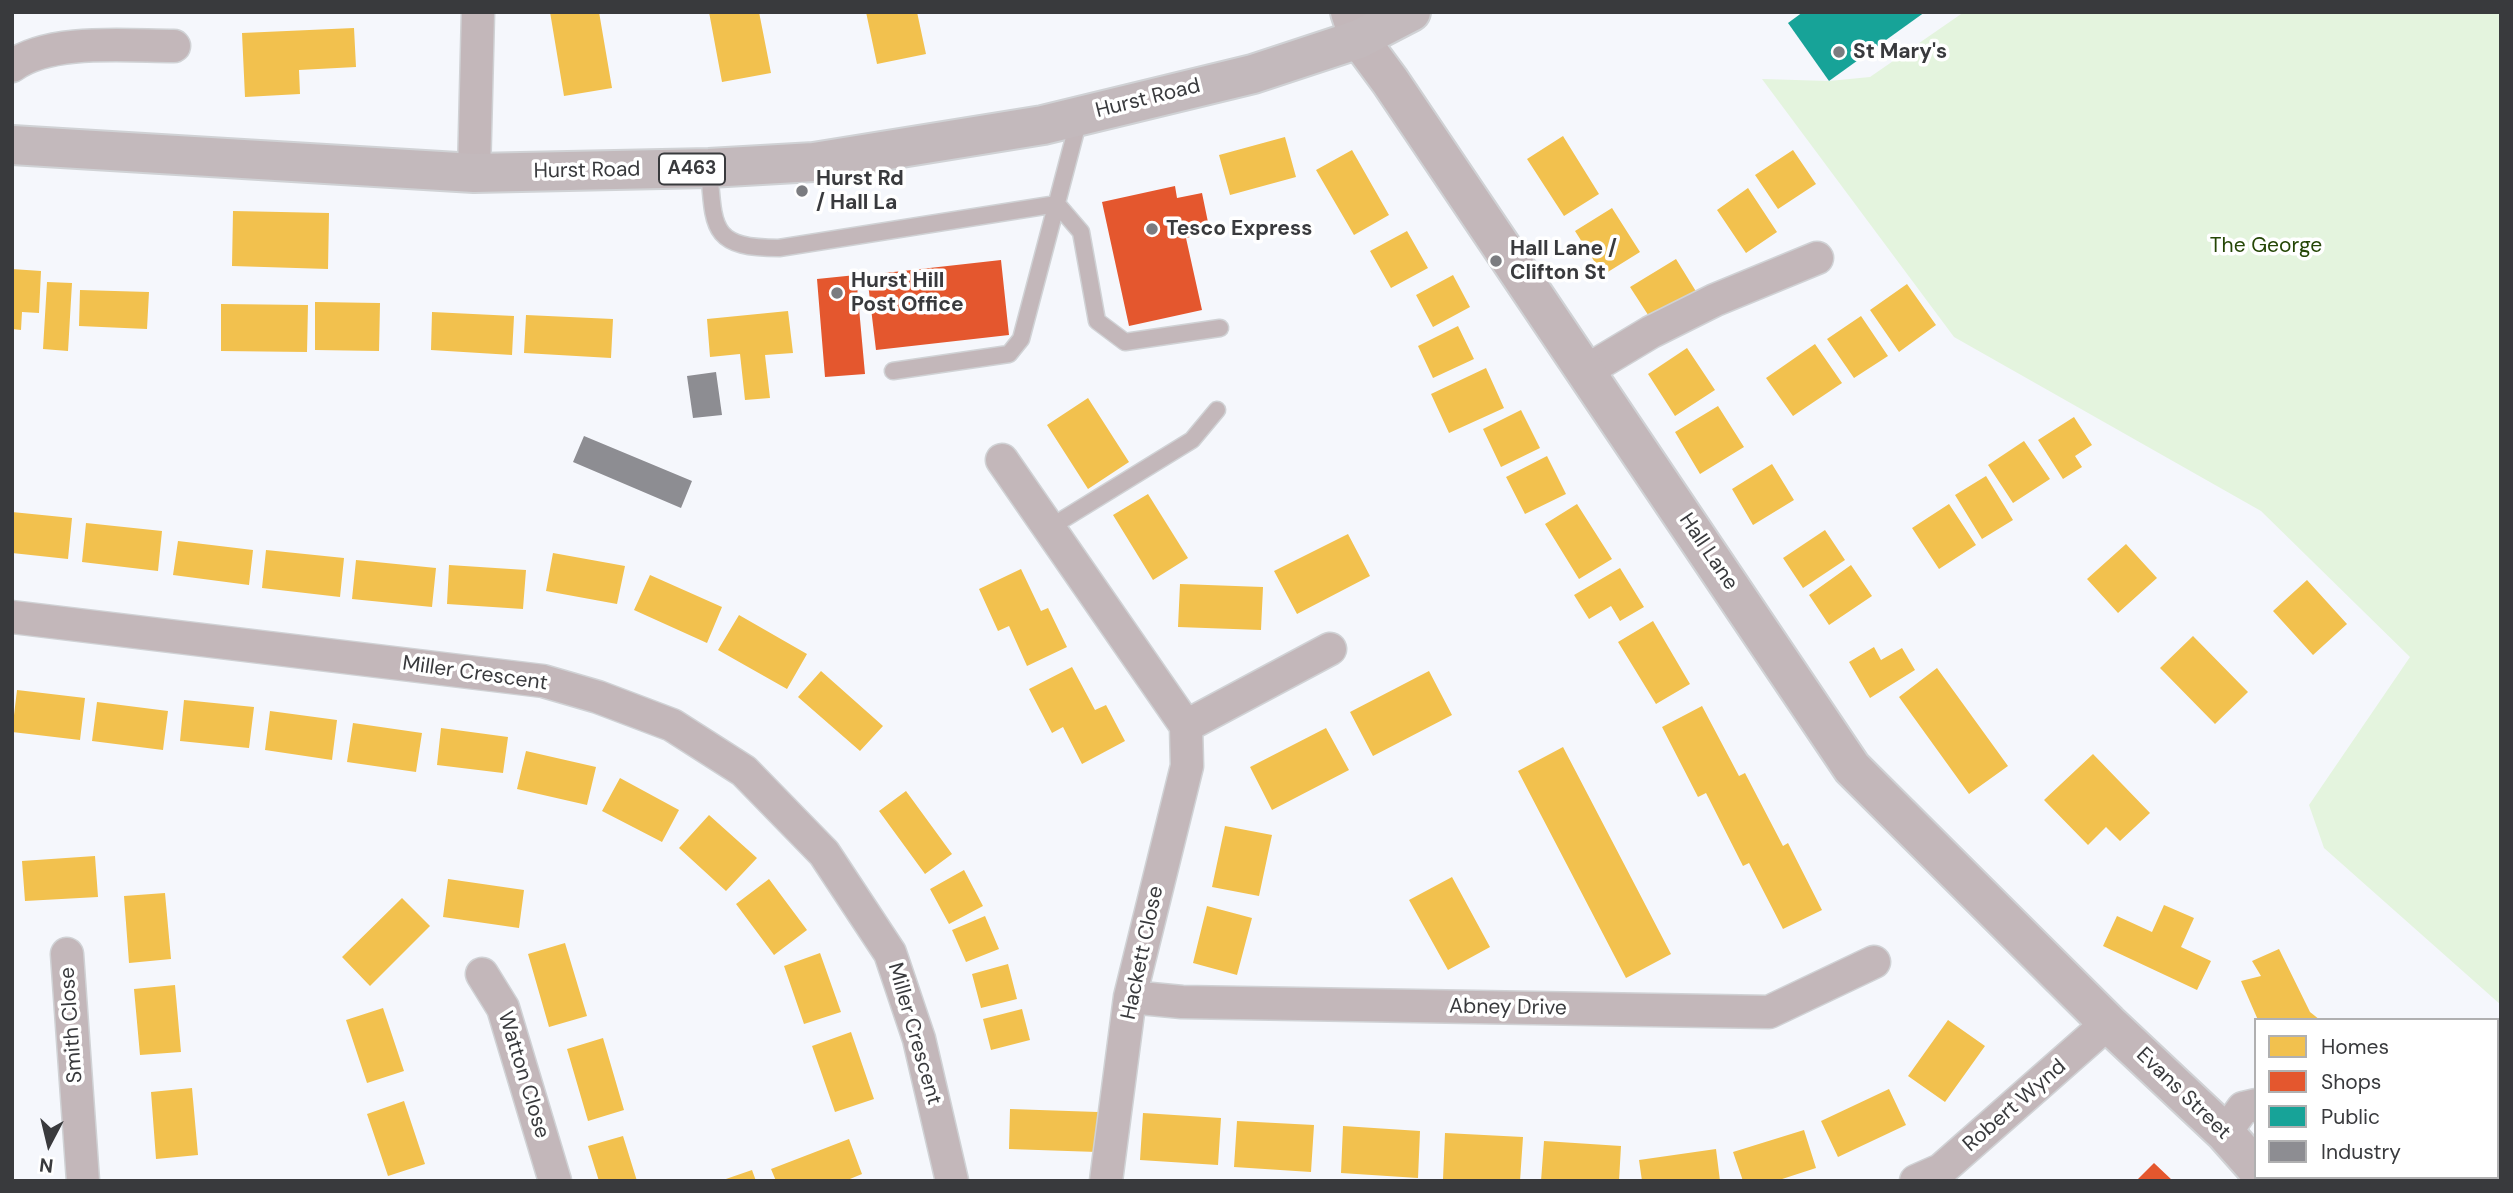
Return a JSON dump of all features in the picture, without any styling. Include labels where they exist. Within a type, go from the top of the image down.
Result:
[{"type":"main road","name":"A463","points":[[1354,26],[1411,12]]},
{"type":"main road","name":"Hurst Road","points":[[12,145],[474,173],[709,169],[814,162],[1043,125],[1253,74],[1354,26]]},
{"type":"street","points":[[474,173],[478,12]]},
{"type":"street","name":"Hall Lane","points":[[1354,26],[1852,768],[2108,1023]]},
{"type":"street","points":[[12,66],[24,58],[57,47],[174,46]]},
{"type":"street","points":[[1586,370],[1651,332],[1715,300],[1817,258]]},
{"type":"street","points":[[1002,460],[1186,726],[1330,649]]},
{"type":"street","name":"Miller Crescent","points":[[12,617],[543,681],[598,697],[672,725],[744,771],[824,853],[890,953],[919,1040],[952,1181]]},
{"type":"street","name":"Hackett Close","points":[[1106,1181],[1130,997],[1187,766],[1186,726]]},
{"type":"street","name":"Smith Close","points":[[66,954],[83,1181]]},
{"type":"street","name":"Abney Drive","points":[[1130,997],[1182,1002],[1769,1012],[1874,962]]},
{"type":"street","name":"Watton Close","points":[[482,974],[503,1008],[555,1181]]},
{"type":"street","name":"Evans Street","points":[[2108,1023],[2225,1133],[2254,1166]]},
{"type":"street","name":"Robert Wynd","points":[[1916,1181],[1941,1170],[2108,1023]]},
{"type":"street","points":[[2225,1133],[2243,1108],[2254,1105]]},
{"type":"lane","points":[[893,371],[1009,354],[1021,339],[1080,116]]},
{"type":"lane","points":[[709,169],[713,215],[719,233],[735,243],[760,248],[792,246],[1057,204]]},
{"type":"lane","points":[[1057,204],[1081,232],[1097,321],[1125,342],[1220,328]]},
{"type":"lane","points":[[1049,527],[1192,440],[1217,411]]},
{"type":"green space","name":"The George","points":[[1964,12],[2501,12],[2501,1005],[2324,848],[2309,805],[2410,657],[2261,511],[1954,337],[1762,79],[1829,81],[1870,77]]},
{"type":"building: Homes","points":[[550,12],[599,12],[612,88],[564,96]]},
{"type":"building: Homes","points":[[709,12],[759,12],[771,73],[722,82]]},
{"type":"building: Homes","points":[[866,12],[917,12],[926,54],[877,64]]},
{"type":"building: Homes","points":[[354,28],[356,67],[299,70],[300,94],[245,97],[242,33]]},
{"type":"building: Homes","points":[[1563,136],[1599,194],[1564,216],[1527,159]]},
{"type":"building: Homes","points":[[1285,137],[1296,177],[1230,195],[1219,155]]},
{"type":"building: Homes","points":[[1352,150],[1389,215],[1354,235],[1316,170]]},
{"type":"building: Homes","points":[[1793,150],[1816,184],[1778,209],[1755,175]]},
{"type":"building: Homes","points":[[1748,188],[1777,232],[1746,253],[1717,210]]},
{"type":"building: Homes","points":[[1612,208],[1640,252],[1603,275],[1575,231]]},
{"type":"building: Homes","points":[[233,211],[329,213],[328,269],[232,266]]},
{"type":"building: Homes","points":[[1407,231],[1428,268],[1391,288],[1370,251]]},
{"type":"building: Homes","points":[[1676,259],[1697,293],[1652,321],[1630,287]]},
{"type":"building: Homes","points":[[12,269],[41,271],[39,313],[22,312],[21,330],[12,329]]},
{"type":"building: Homes","points":[[1453,275],[1470,307],[1433,327],[1416,295]]},
{"type":"building: Homes","points":[[47,282],[72,283],[68,351],[43,349]]},
{"type":"building: Homes","points":[[1907,284],[1936,325],[1899,352],[1870,310]]},
{"type":"building: Homes","points":[[80,290],[149,292],[147,329],[79,326]]},
{"type":"building: Homes","points":[[315,302],[380,303],[379,351],[315,350]]},
{"type":"building: Homes","points":[[221,304],[308,305],[307,352],[221,351]]},
{"type":"building: Homes","points":[[788,311],[793,353],[765,355],[770,398],[745,400],[740,354],[710,357],[707,319]]},
{"type":"building: Homes","points":[[432,312],[514,316],[512,355],[431,350]]},
{"type":"building: Homes","points":[[526,315],[613,319],[611,358],[524,353]]},
{"type":"building: Homes","points":[[1861,316],[1888,356],[1854,378],[1827,339]]},
{"type":"building: Homes","points":[[1458,326],[1474,359],[1433,378],[1418,346]]},
{"type":"building: Homes","points":[[1815,344],[1842,383],[1793,416],[1766,378]]},
{"type":"building: Homes","points":[[1687,348],[1715,390],[1675,416],[1648,374]]},
{"type":"building: Homes","points":[[1486,368],[1504,408],[1449,433],[1431,394]]},
{"type":"building: Homes","points":[[1088,398],[1129,462],[1088,489],[1047,425]]},
{"type":"building: Homes","points":[[1718,406],[1744,447],[1700,474],[1675,432]]},
{"type":"building: Homes","points":[[1521,410],[1540,448],[1501,467],[1483,429]]},
{"type":"building: Homes","points":[[2074,417],[2092,445],[2075,456],[2082,467],[2063,479],[2038,440]]},
{"type":"building: Homes","points":[[2024,441],[2050,479],[2013,503],[1988,465]]},
{"type":"building: Homes","points":[[1547,456],[1566,494],[1525,514],[1506,477]]},
{"type":"building: Homes","points":[[1772,464],[1794,500],[1753,525],[1732,489]]},
{"type":"building: Homes","points":[[1986,476],[2013,520],[1982,539],[1955,495]]},
{"type":"building: Homes","points":[[1148,494],[1188,558],[1153,580],[1113,515]]},
{"type":"building: Homes","points":[[1577,504],[1612,559],[1579,579],[1545,524]]},
{"type":"building: Homes","points":[[1949,504],[1976,545],[1939,569],[1912,528]]},
{"type":"building: Homes","points":[[12,512],[72,518],[68,559],[12,553]]},
{"type":"building: Homes","points":[[86,523],[162,531],[158,571],[82,562]]},
{"type":"building: Homes","points":[[1825,530],[1845,560],[1803,588],[1783,558]]},
{"type":"building: Homes","points":[[1348,534],[1370,576],[1297,614],[1274,571]]},
{"type":"building: Homes","points":[[178,541],[253,550],[249,585],[173,575]]},
{"type":"building: Homes","points":[[2126,544],[2157,578],[2118,613],[2087,579]]},
{"type":"building: Homes","points":[[266,550],[344,558],[340,597],[262,588]]},
{"type":"building: Homes","points":[[553,553],[625,566],[617,604],[546,591]]},
{"type":"building: Homes","points":[[356,560],[436,568],[432,607],[352,599]]},
{"type":"building: Homes","points":[[449,565],[526,570],[523,609],[447,604]]},
{"type":"building: Homes","points":[[1851,565],[1872,596],[1829,625],[1809,595]]},
{"type":"building: Homes","points":[[1620,568],[1644,607],[1620,621],[1611,606],[1589,619],[1574,595]]},
{"type":"building: Homes","points":[[1021,569],[1041,611],[1048,608],[1067,647],[1027,666],[1009,626],[998,631],[979,589]]},
{"type":"building: Homes","points":[[650,575],[722,607],[707,643],[634,610]]},
{"type":"building: Homes","points":[[2307,580],[2347,624],[2313,655],[2273,611]]},
{"type":"building: Homes","points":[[1180,584],[1263,587],[1261,630],[1178,627]]},
{"type":"building: Homes","points":[[739,615],[807,654],[787,689],[718,650]]},
{"type":"building: Homes","points":[[1653,621],[1690,684],[1656,704],[1618,642]]},
{"type":"building: Homes","points":[[2193,636],[2248,692],[2215,724],[2160,668]]},
{"type":"building: Homes","points":[[1874,647],[1881,660],[1902,648],[1915,670],[1870,698],[1849,662]]},
{"type":"building: Homes","points":[[1072,667],[1095,710],[1106,705],[1125,741],[1082,764],[1063,727],[1052,733],[1029,689]]},
{"type":"building: Homes","points":[[1937,668],[2008,766],[1969,794],[1899,697]]},
{"type":"building: Homes","points":[[821,671],[883,726],[860,751],[798,697]]},
{"type":"building: Homes","points":[[1429,671],[1452,715],[1373,756],[1350,712]]},
{"type":"building: Homes","points":[[17,690],[85,698],[80,740],[12,732]]},
{"type":"building: Homes","points":[[184,700],[254,707],[249,748],[180,741]]},
{"type":"building: Homes","points":[[97,702],[168,711],[163,750],[92,741]]},
{"type":"building: Homes","points":[[1702,706],[1739,776],[1745,773],[1783,846],[1788,843],[1822,910],[1783,929],[1749,863],[1743,866],[1706,793],[1698,797],[1662,727]]},
{"type":"building: Homes","points":[[270,711],[337,720],[332,760],[265,750]]},
{"type":"building: Homes","points":[[353,723],[422,733],[416,772],[347,762]]},
{"type":"building: Homes","points":[[441,728],[508,737],[503,773],[437,765]]},
{"type":"building: Homes","points":[[1326,728],[1349,770],[1272,810],[1250,767]]},
{"type":"building: Homes","points":[[1563,747],[1671,954],[1626,978],[1518,771]]},
{"type":"building: Homes","points":[[526,751],[596,767],[587,805],[517,789]]},
{"type":"building: Homes","points":[[2093,754],[2150,813],[2120,841],[2106,827],[2088,845],[2044,800]]},
{"type":"building: Homes","points":[[620,778],[679,810],[662,842],[602,811]]},
{"type":"building: Homes","points":[[906,791],[952,854],[925,874],[879,811]]},
{"type":"building: Homes","points":[[709,815],[757,858],[726,891],[679,848]]},
{"type":"building: Homes","points":[[1225,826],[1272,835],[1259,896],[1212,887]]},
{"type":"building: Homes","points":[[95,856],[98,897],[25,901],[22,861]]},
{"type":"building: Homes","points":[[964,870],[983,906],[949,924],[930,889]]},
{"type":"building: Homes","points":[[1452,877],[1490,947],[1448,970],[1409,900]]},
{"type":"building: Homes","points":[[448,879],[524,890],[519,928],[443,917]]},
{"type":"building: Homes","points":[[769,879],[807,930],[774,955],[736,904]]},
{"type":"building: Homes","points":[[165,893],[171,959],[129,963],[124,896]]},
{"type":"building: Homes","points":[[402,898],[430,926],[370,986],[342,957]]},
{"type":"building: Homes","points":[[2164,905],[2194,918],[2181,947],[2211,961],[2197,990],[2103,946],[2117,916],[2152,932]]},
{"type":"building: Homes","points":[[1207,906],[1252,918],[1237,975],[1193,963]]},
{"type":"building: Homes","points":[[985,916],[999,949],[966,962],[952,930]]},
{"type":"building: Homes","points":[[565,943],[587,1016],[549,1027],[528,954]]},
{"type":"building: Homes","points":[[2279,949],[2310,1012],[2318,1018],[2257,1018],[2241,981],[2261,976],[2252,961]]},
{"type":"building: Homes","points":[[820,953],[841,1012],[804,1024],[784,966]]},
{"type":"building: Homes","points":[[1008,964],[1017,999],[981,1008],[972,974]]},
{"type":"building: Homes","points":[[175,985],[181,1052],[140,1055],[134,989]]},
{"type":"building: Homes","points":[[383,1008],[404,1071],[367,1083],[346,1020]]},
{"type":"building: Homes","points":[[1022,1009],[1030,1040],[991,1050],[983,1019]]},
{"type":"building: Homes","points":[[1948,1020],[1985,1046],[1945,1102],[1908,1076]]},
{"type":"building: Homes","points":[[851,1032],[874,1099],[835,1112],[812,1046]]},
{"type":"building: Homes","points":[[603,1038],[624,1110],[588,1121],[567,1049]]},
{"type":"building: Homes","points":[[192,1088],[198,1155],[156,1159],[151,1092]]},
{"type":"building: Homes","points":[[1889,1089],[1906,1125],[1838,1157],[1821,1121]]},
{"type":"building: Homes","points":[[404,1101],[425,1164],[388,1176],[367,1114]]},
{"type":"building: Homes","points":[[1010,1109],[1098,1112],[1097,1152],[1009,1149]]},
{"type":"building: Homes","points":[[1143,1113],[1221,1118],[1218,1165],[1140,1160]]},
{"type":"building: Homes","points":[[1237,1121],[1314,1125],[1311,1172],[1234,1167]]},
{"type":"building: Homes","points":[[2499,1124],[2501,1181],[2476,1179],[2499,1179]]},
{"type":"building: Homes","points":[[1343,1126],[1420,1131],[1418,1178],[1341,1173]]},
{"type":"building: Homes","points":[[1804,1130],[1816,1168],[1776,1181],[1743,1181],[1733,1152]]},
{"type":"building: Homes","points":[[1445,1133],[1523,1137],[1520,1181],[1443,1179]]},
{"type":"building: Homes","points":[[623,1136],[637,1181],[599,1181],[588,1146]]},
{"type":"building: Homes","points":[[849,1139],[862,1174],[845,1181],[776,1181],[771,1169]]},
{"type":"building: Homes","points":[[1544,1141],[1621,1146],[1619,1181],[1541,1181]]},
{"type":"building: Homes","points":[[1716,1149],[1720,1181],[1642,1181],[1639,1160]]},
{"type":"building: Homes","points":[[752,1170],[756,1181],[723,1181],[723,1180]]},
{"type":"building: Shops","points":[[1175,186],[1177,198],[1202,193],[1210,232],[1186,238],[1202,310],[1129,326],[1102,202]]},
{"type":"building: Shops","points":[[1001,260],[1009,335],[876,350],[867,275]]},
{"type":"building: Shops","points":[[856,275],[865,374],[825,377],[817,279]]},
{"type":"building: Shops","points":[[2154,1163],[2173,1181],[2136,1181]]},
{"type":"building: Public","name":"St Mary's","points":[[1803,12],[1925,12],[1829,81],[1788,23]]},
{"type":"building: Industry","points":[[716,372],[722,415],[693,418],[687,376]]},
{"type":"building: Industry","points":[[584,436],[692,481],[681,508],[573,462]]},
{"type":"place","name":"St Mary's","points":[[1839,52]]},
{"type":"place","name":"Hurst Rd / Hall La","points":[[802,191]]},
{"type":"place","name":"Tesco Express","points":[[1152,229]]},
{"type":"place","name":"Hall Lane / Clifton St","points":[[1496,261]]},
{"type":"place","name":"Hurst Hill Post Office","points":[[837,293]]}]
